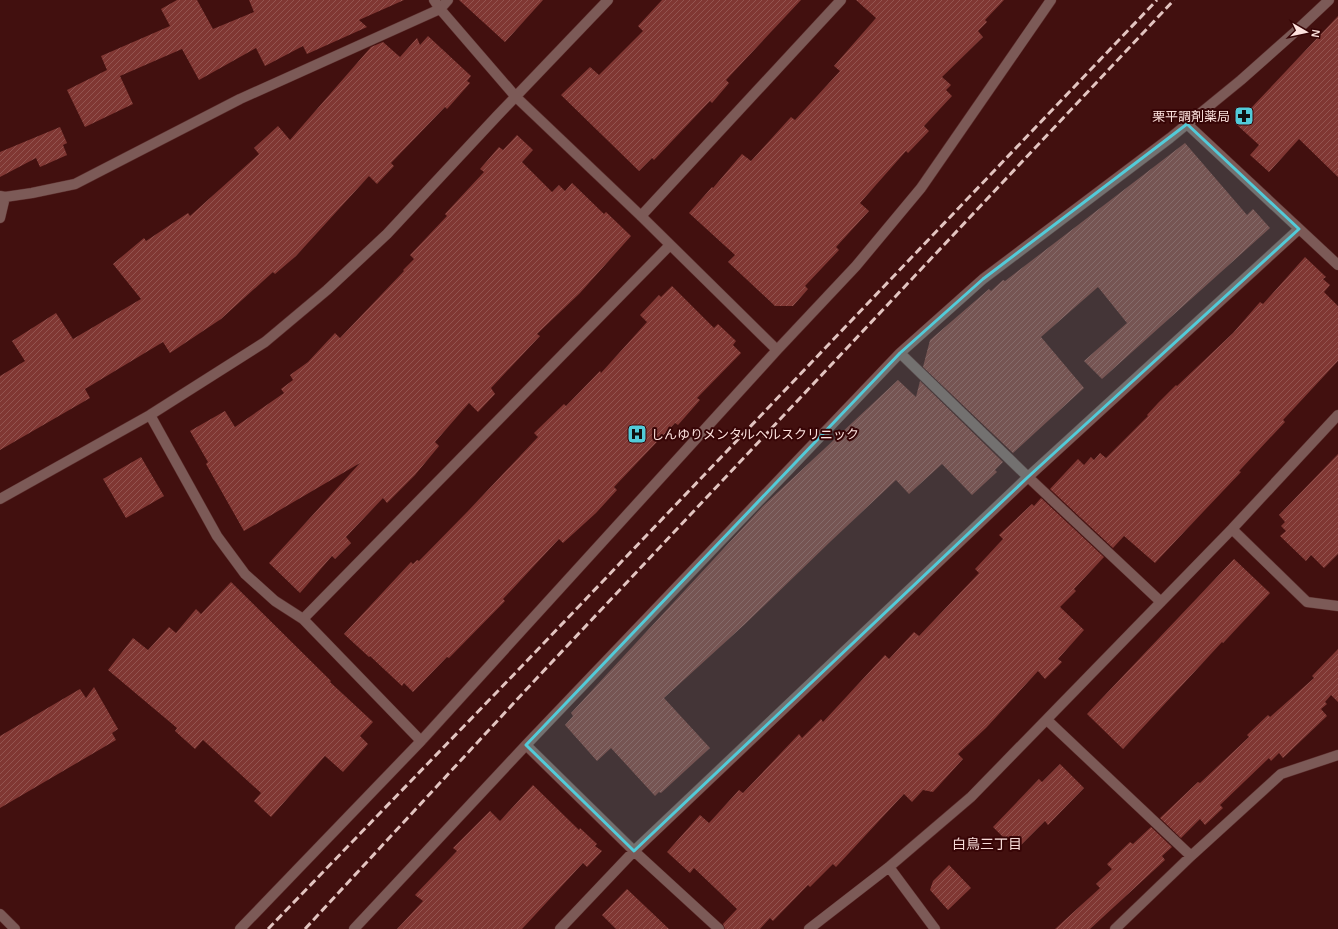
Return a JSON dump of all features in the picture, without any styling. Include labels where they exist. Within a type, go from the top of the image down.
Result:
[{"type":"street","points":[[434,0],[440,9],[516,97],[641,216],[777,350]]},
{"type":"street","points":[[0,218],[3,196],[32,193],[76,184],[240,99],[440,9],[448,0]]},
{"type":"street","points":[[0,499],[150,415],[265,342],[327,290],[387,234],[608,0]]},
{"type":"street","points":[[641,216],[840,0]]},
{"type":"street","points":[[240,929],[421,741],[777,350],[856,266],[921,188],[1052,0]]},
{"type":"street","points":[[354,929],[900,353],[983,279],[1170,138],[1241,80],[1329,0]]},
{"type":"street","points":[[1186,124],[1338,265]]},
{"type":"street","points":[[560,929],[634,851],[1028,477],[1299,229]]},
{"type":"street","points":[[303,618],[670,245]]},
{"type":"street","points":[[900,353],[1028,477],[1161,602]]},
{"type":"street","points":[[150,415],[217,536],[245,574],[275,601],[303,618],[421,741]]},
{"type":"street","points":[[809,929],[889,867],[971,797],[1232,529],[1338,415]]},
{"type":"street","points":[[1232,529],[1307,602],[1338,606]]},
{"type":"street","points":[[1047,720],[1191,856]]},
{"type":"street","points":[[526,746],[634,851],[719,929]]},
{"type":"street","points":[[1115,929],[1191,856],[1281,774],[1338,754]]},
{"type":"street","points":[[889,867],[935,929]]},
{"type":"street","points":[[0,916],[15,929]]},
{"type":"highlighted area","points":[[1187,124],[1299,229],[1028,477],[634,851],[526,745],[900,353],[983,279]]},
{"type":"building","points":[[177,0],[197,0],[213,29],[254,12],[249,0],[404,0],[359,20],[367,27],[307,54],[303,46],[265,66],[256,48],[199,80],[182,49],[120,76],[133,104],[85,127],[67,90],[107,70],[101,56],[170,26],[161,9]]},
{"type":"building","points":[[459,0],[543,0],[505,42]]},
{"type":"building","points":[[662,0],[801,0],[726,80],[729,83],[712,103],[710,101],[654,160],[652,158],[639,171],[561,95],[590,67],[599,75],[643,31],[638,26]]},
{"type":"building","points":[[856,0],[1004,0],[985,20],[987,22],[978,31],[983,37],[942,77],[951,85],[946,90],[952,96],[924,126],[929,131],[908,153],[906,151],[860,203],[869,211],[836,247],[839,250],[805,286],[808,289],[793,306],[775,306],[728,262],[735,255],[689,213],[742,154],[751,161],[791,117],[795,120],[840,71],[834,66],[876,18]]},
{"type":"building","points":[[1338,16],[1338,177],[1299,139],[1269,172],[1250,155],[1259,145],[1236,124]]},
{"type":"building","points":[[428,36],[471,76],[467,81],[470,83],[447,109],[445,107],[391,163],[394,166],[377,184],[369,176],[296,256],[275,274],[273,272],[221,319],[170,353],[163,342],[85,389],[90,398],[0,450],[0,376],[25,361],[12,341],[56,313],[73,339],[141,299],[113,264],[144,238],[146,241],[188,213],[190,216],[259,154],[254,148],[278,126],[290,140],[371,47],[383,42],[400,57],[417,38],[420,45]]},
{"type":"building","points":[[60,127],[67,143],[63,145],[67,155],[40,167],[36,158],[0,177],[0,152]]},
{"type":"building","points":[[517,135],[533,150],[522,162],[552,192],[559,185],[565,191],[572,183],[604,214],[606,212],[631,236],[580,293],[537,334],[540,336],[491,388],[495,394],[478,412],[469,403],[435,442],[439,446],[415,475],[387,503],[383,498],[346,537],[351,543],[335,559],[332,556],[300,593],[269,563],[360,463],[244,531],[206,464],[208,462],[190,431],[225,411],[235,427],[284,393],[281,389],[293,380],[290,375],[308,362],[335,333],[340,338],[404,271],[403,270],[414,259],[410,255],[447,216],[445,214],[484,172],[480,169],[499,147],[503,150]]},
{"type":"building","points":[[1185,143],[1247,215],[1253,209],[1270,228],[1102,379],[1084,361],[1127,323],[1098,287],[1041,337],[1084,388],[1013,453],[923,367],[930,340],[989,289],[991,291],[1003,280],[1005,281]]},
{"type":"building","points":[[1305,257],[1326,277],[1323,279],[1330,285],[1324,292],[1338,306],[1338,361],[1283,420],[1285,422],[1239,471],[1241,472],[1155,563],[1124,536],[1113,548],[1050,489],[1078,459],[1084,465],[1091,457],[1094,460],[1100,453],[1106,458],[1148,416],[1147,415],[1176,385],[1177,386],[1233,333],[1260,302],[1263,304]]},
{"type":"building","points":[[672,286],[714,328],[718,324],[736,341],[733,345],[741,353],[697,398],[700,400],[678,425],[675,423],[614,487],[617,490],[596,513],[563,543],[559,539],[503,599],[505,601],[449,658],[447,657],[413,692],[404,683],[402,686],[344,634],[411,562],[413,564],[417,560],[419,561],[469,510],[538,437],[534,433],[564,404],[566,406],[600,371],[601,373],[647,322],[640,315],[659,295],[661,297]]},
{"type":"building","points":[[898,380],[916,397],[920,381],[1003,462],[995,470],[997,472],[972,495],[942,464],[909,494],[896,480],[744,625],[664,698],[710,748],[661,793],[659,792],[655,796],[611,748],[597,761],[565,725],[573,716],[571,713],[763,506]]},
{"type":"building","points":[[1338,454],[1338,554],[1324,568],[1311,555],[1306,561],[1280,536],[1286,531],[1281,526],[1285,522],[1279,515]]},
{"type":"building","points":[[141,457],[164,496],[126,518],[103,479]]},
{"type":"building","points":[[1041,498],[1104,557],[1074,589],[1076,591],[1060,607],[1084,630],[1058,659],[1062,662],[1045,679],[1038,671],[986,728],[958,754],[963,759],[933,792],[923,790],[912,802],[904,794],[836,867],[833,864],[810,887],[808,885],[773,921],[770,918],[760,929],[725,929],[723,924],[737,909],[694,868],[690,873],[667,852],[700,815],[709,823],[739,790],[743,793],[799,734],[802,738],[821,719],[823,722],[885,655],[889,659],[914,632],[919,636],[979,573],[975,569],[1003,539],[999,535],[1032,504],[1034,506]]},
{"type":"building","points":[[1234,559],[1270,593],[1223,643],[1222,642],[1123,749],[1087,714]]},
{"type":"building","points":[[231,582],[331,681],[330,682],[373,722],[360,736],[368,744],[343,772],[325,756],[271,817],[254,801],[261,793],[203,740],[195,749],[175,731],[177,728],[108,670],[133,638],[148,650],[169,627],[176,633],[196,609],[201,614]]},
{"type":"building","points":[[1338,649],[1338,702],[1331,695],[1325,702],[1327,704],[1321,709],[1327,716],[1283,758],[1279,753],[1271,761],[1269,758],[1220,805],[1223,808],[1205,825],[1200,819],[1181,838],[1160,818],[1249,737],[1247,735],[1268,715],[1270,717],[1314,678],[1312,676]]},
{"type":"building","points":[[94,687],[118,729],[112,733],[116,740],[0,808],[0,736],[80,689],[86,698]]},
{"type":"building","points":[[1060,764],[1084,788],[1048,825],[1045,821],[1016,850],[993,827],[1039,779],[1042,782]]},
{"type":"building","points":[[533,785],[579,830],[580,828],[597,844],[595,846],[602,851],[587,867],[583,863],[522,929],[397,929],[423,901],[415,895],[457,851],[453,848],[490,811],[500,821]]},
{"type":"building","points":[[1151,827],[1172,847],[1162,856],[1165,860],[1090,929],[1055,929],[1100,888],[1096,884],[1112,869],[1107,864],[1130,842],[1133,844]]},
{"type":"building","points":[[949,865],[971,888],[948,910],[930,890],[933,881]]},
{"type":"building","points":[[627,889],[669,929],[616,929],[602,915]]},
{"type":"railway","points":[[268,929],[522,666],[1157,0]]},
{"type":"railway","points":[[305,929],[536,679],[1174,0]]},
{"type":"place","name":"栗平調剤薬局","points":[[1244,116]]},
{"type":"place","name":"しんゆりメンタルヘルスクリニック","points":[[637,434]]},
{"type":"district","name":"白鳥三丁目","points":[[987,844]]}]
